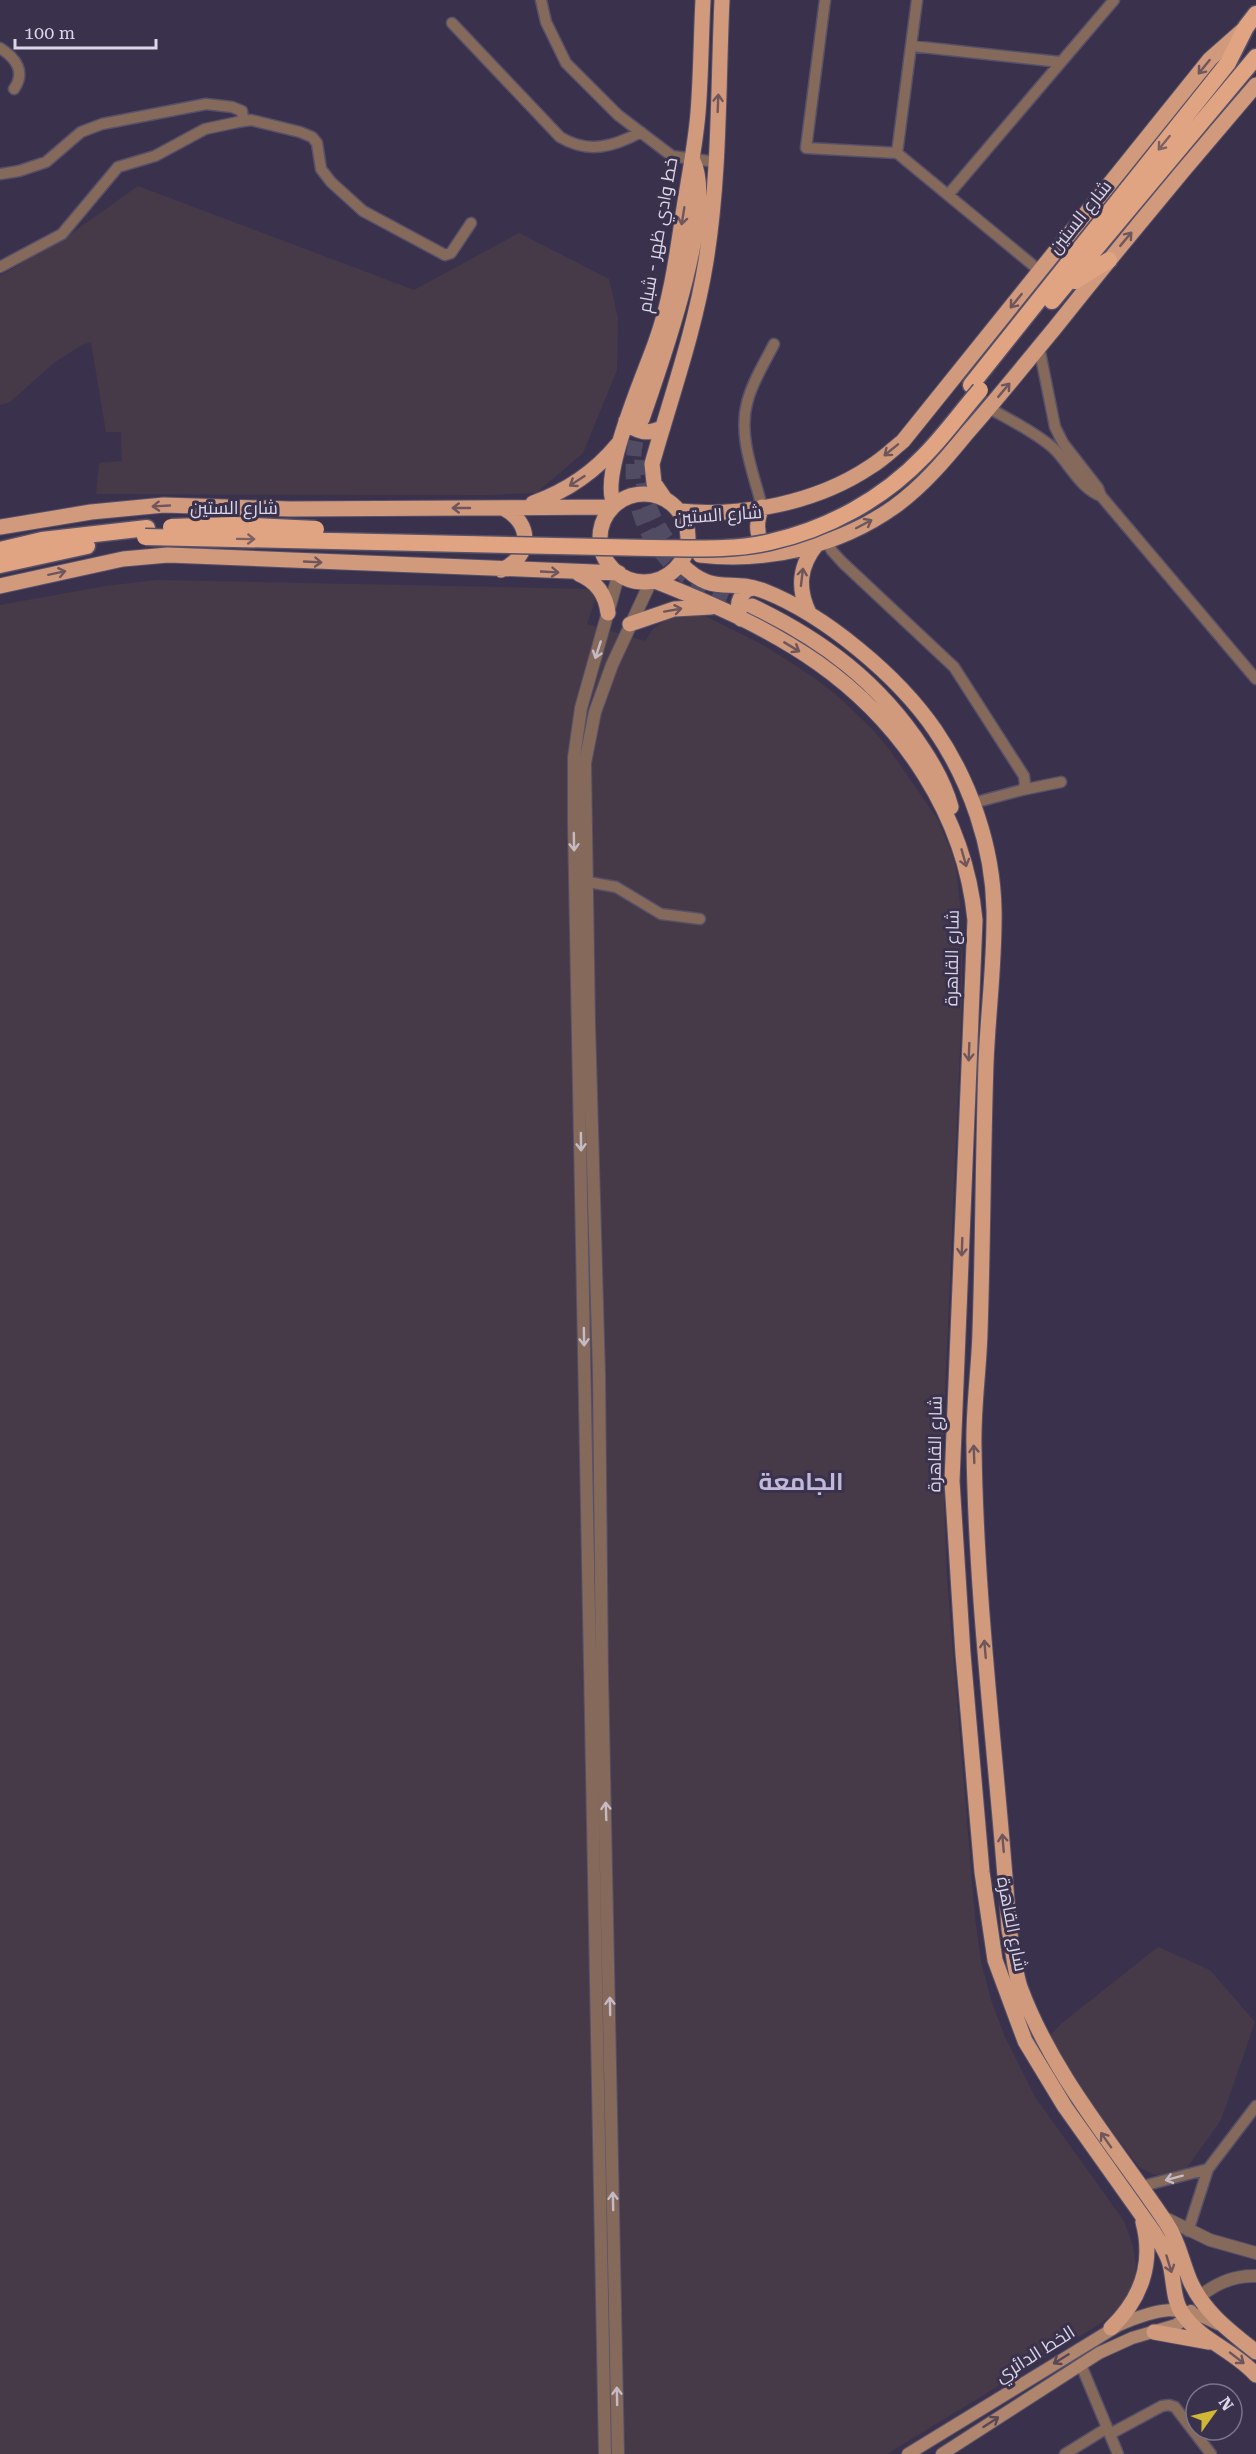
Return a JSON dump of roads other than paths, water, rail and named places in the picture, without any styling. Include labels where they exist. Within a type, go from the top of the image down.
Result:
[{"type":"highway","name":"شارع الستين","points":[[0,550],[42,540],[146,533],[651,548],[713,547],[768,543],[842,516],[885,490],[925,455],[1228,63],[1251,20]]},
{"type":"highway","name":"شارع الستين","points":[[976,387],[1061,290],[1256,57]]},
{"type":"highway","points":[[1061,290],[1109,260]]},
{"type":"highway","name":"شارع الستين","points":[[0,565],[146,533]]},
{"type":"main road","name":"خط وادي ظهر - شبام","points":[[691,158],[698,114],[703,0]]},
{"type":"main road","points":[[520,507],[548,497],[575,483],[645,422],[694,288],[703,238],[708,181],[716,162],[722,0]]},
{"type":"main road","name":"شارع الستين","points":[[679,511],[709,513],[762,507],[803,498],[834,486],[870,467],[903,441],[1210,59],[1251,20]]},
{"type":"main road","name":"شارع الستين","points":[[683,558],[770,555],[822,542],[880,515],[909,494],[934,472],[989,408],[1109,260],[1256,85]]},
{"type":"main road","points":[[665,499],[648,493],[622,499],[613,506],[602,523],[600,542],[606,560],[619,573],[634,581],[653,581],[669,574],[683,558],[687,527],[679,511],[665,499],[654,483],[645,422],[672,332],[689,260],[700,184],[691,158]]},
{"type":"main road","points":[[613,506],[609,487],[620,442]]},
{"type":"main road","name":"شارع الستين","points":[[0,527],[121,508],[164,505],[290,509],[613,506]]},
{"type":"main road","points":[[762,507],[758,519],[758,532],[762,545],[770,555]]},
{"type":"main road","points":[[501,570],[517,561],[522,553],[525,535],[518,518],[503,508]]},
{"type":"main road","points":[[809,613],[802,599],[800,582],[807,557],[822,542]]},
{"type":"main road","points":[[0,586],[123,559],[168,555],[619,573]]},
{"type":"main road","name":"شارع القاهرة","points":[[683,558],[695,576],[713,585],[809,613],[882,670],[912,700],[950,754],[973,802],[989,861],[994,906],[987,1061],[980,1336],[973,1443],[978,1556],[1010,1929],[1019,1985],[1042,2040],[1159,2241],[1169,2261],[1185,2313]]},
{"type":"main road","points":[[576,573],[589,579],[598,588],[605,600],[608,613]]},
{"type":"main road","name":"شارع القاهرة","points":[[653,581],[741,619],[818,663],[871,708],[915,760],[938,796],[954,829],[966,865],[975,920],[952,1481],[963,1654],[982,1872],[995,1960],[1025,2041],[1065,2108],[1123,2176],[1139,2187],[1161,2216],[1177,2242],[1191,2283],[1199,2297],[1222,2326],[1256,2352]]},
{"type":"main road","points":[[741,619],[738,608],[740,599],[748,589],[754,598],[855,670],[897,713],[939,773],[949,798],[954,829]]},
{"type":"main road","points":[[754,598],[805,622],[842,647],[872,673],[916,720],[958,788],[973,802]]},
{"type":"main road","points":[[630,624],[674,609],[718,608]]},
{"type":"main road","points":[[982,1872],[1005,1870]]},
{"type":"main road","points":[[1111,2328],[1132,2305],[1144,2276],[1147,2245],[1141,2213]]},
{"type":"main road","points":[[1185,2313],[1199,2297]]},
{"type":"main road","name":"الخط الدائري","points":[[913,2453],[1111,2328],[1151,2313],[1185,2313]]},
{"type":"main road","points":[[1185,2313],[1222,2326]]},
{"type":"main road","points":[[1185,2313],[1199,2333],[1234,2355],[1256,2375]]},
{"type":"main road","name":"الخط الدائري","points":[[942,2454],[1120,2342],[1176,2325],[1185,2313]]},
{"type":"main road","points":[[1154,2332],[1215,2343]]},
{"type":"street","points":[[541,0],[546,22],[566,63],[618,115],[672,156],[716,162]]},
{"type":"street","points":[[825,0],[806,148],[897,153],[1040,271]]},
{"type":"street","points":[[897,153],[917,0]]},
{"type":"street","points":[[948,195],[1114,0]]},
{"type":"street","points":[[452,23],[560,137],[571,144],[593,148],[625,141],[641,132]]},
{"type":"street","points":[[912,46],[1060,63]]},
{"type":"street","points":[[0,48],[16,62],[20,71],[19,81],[14,89]]},
{"type":"street","points":[[0,174],[19,171],[46,162],[81,132],[102,124],[206,104],[238,109],[244,116],[238,122]]},
{"type":"street","points":[[0,267],[62,234],[118,167],[154,156],[205,129],[251,120],[312,137],[317,143],[321,169],[351,201],[363,211],[445,255],[451,253],[471,223]]},
{"type":"street","points":[[762,507],[745,440],[744,418],[747,401],[774,344]]},
{"type":"street","points":[[1039,347],[1052,418],[1068,456],[1088,489],[1101,496],[1256,679]]},
{"type":"street","points":[[989,408],[1068,456]]},
{"type":"street","points":[[822,542],[954,667],[1024,776],[1025,785],[1022,790]]},
{"type":"street","points":[[605,2454],[601,1852],[603,1674],[599,1373],[574,826],[574,757],[581,708],[619,573]]},
{"type":"street","points":[[585,1085],[588,882],[585,763],[595,712],[612,665],[630,624],[653,581]]},
{"type":"street","points":[[581,708],[595,712]]},
{"type":"street","points":[[973,802],[1061,782]]},
{"type":"street","points":[[588,882],[616,887],[661,914],[700,919]]},
{"type":"street","points":[[586,1106],[588,1669],[601,1852],[618,2454]]},
{"type":"street","points":[[588,1669],[603,1674]]},
{"type":"street","points":[[1188,2231],[1208,2169],[1256,2106]]},
{"type":"street","points":[[1139,2187],[1208,2169]]},
{"type":"street","points":[[1161,2216],[1188,2231],[1218,2243],[1256,2253]]},
{"type":"street","points":[[1199,2297],[1209,2289],[1227,2281],[1256,2276]]},
{"type":"street","points":[[1081,2365],[1118,2454]]},
{"type":"street","points":[[1065,2454],[1162,2406],[1169,2405],[1174,2408],[1211,2454]]},
{"type":"tunnel","points":[[642,419],[633,464],[638,508],[646,529],[657,548],[690,579],[712,591],[750,606]]},
{"type":"tunnel","points":[[642,460],[644,486],[651,511],[663,534],[679,555]]},
{"type":"district","name":"الجامعة","points":[[801,1482]]}]
